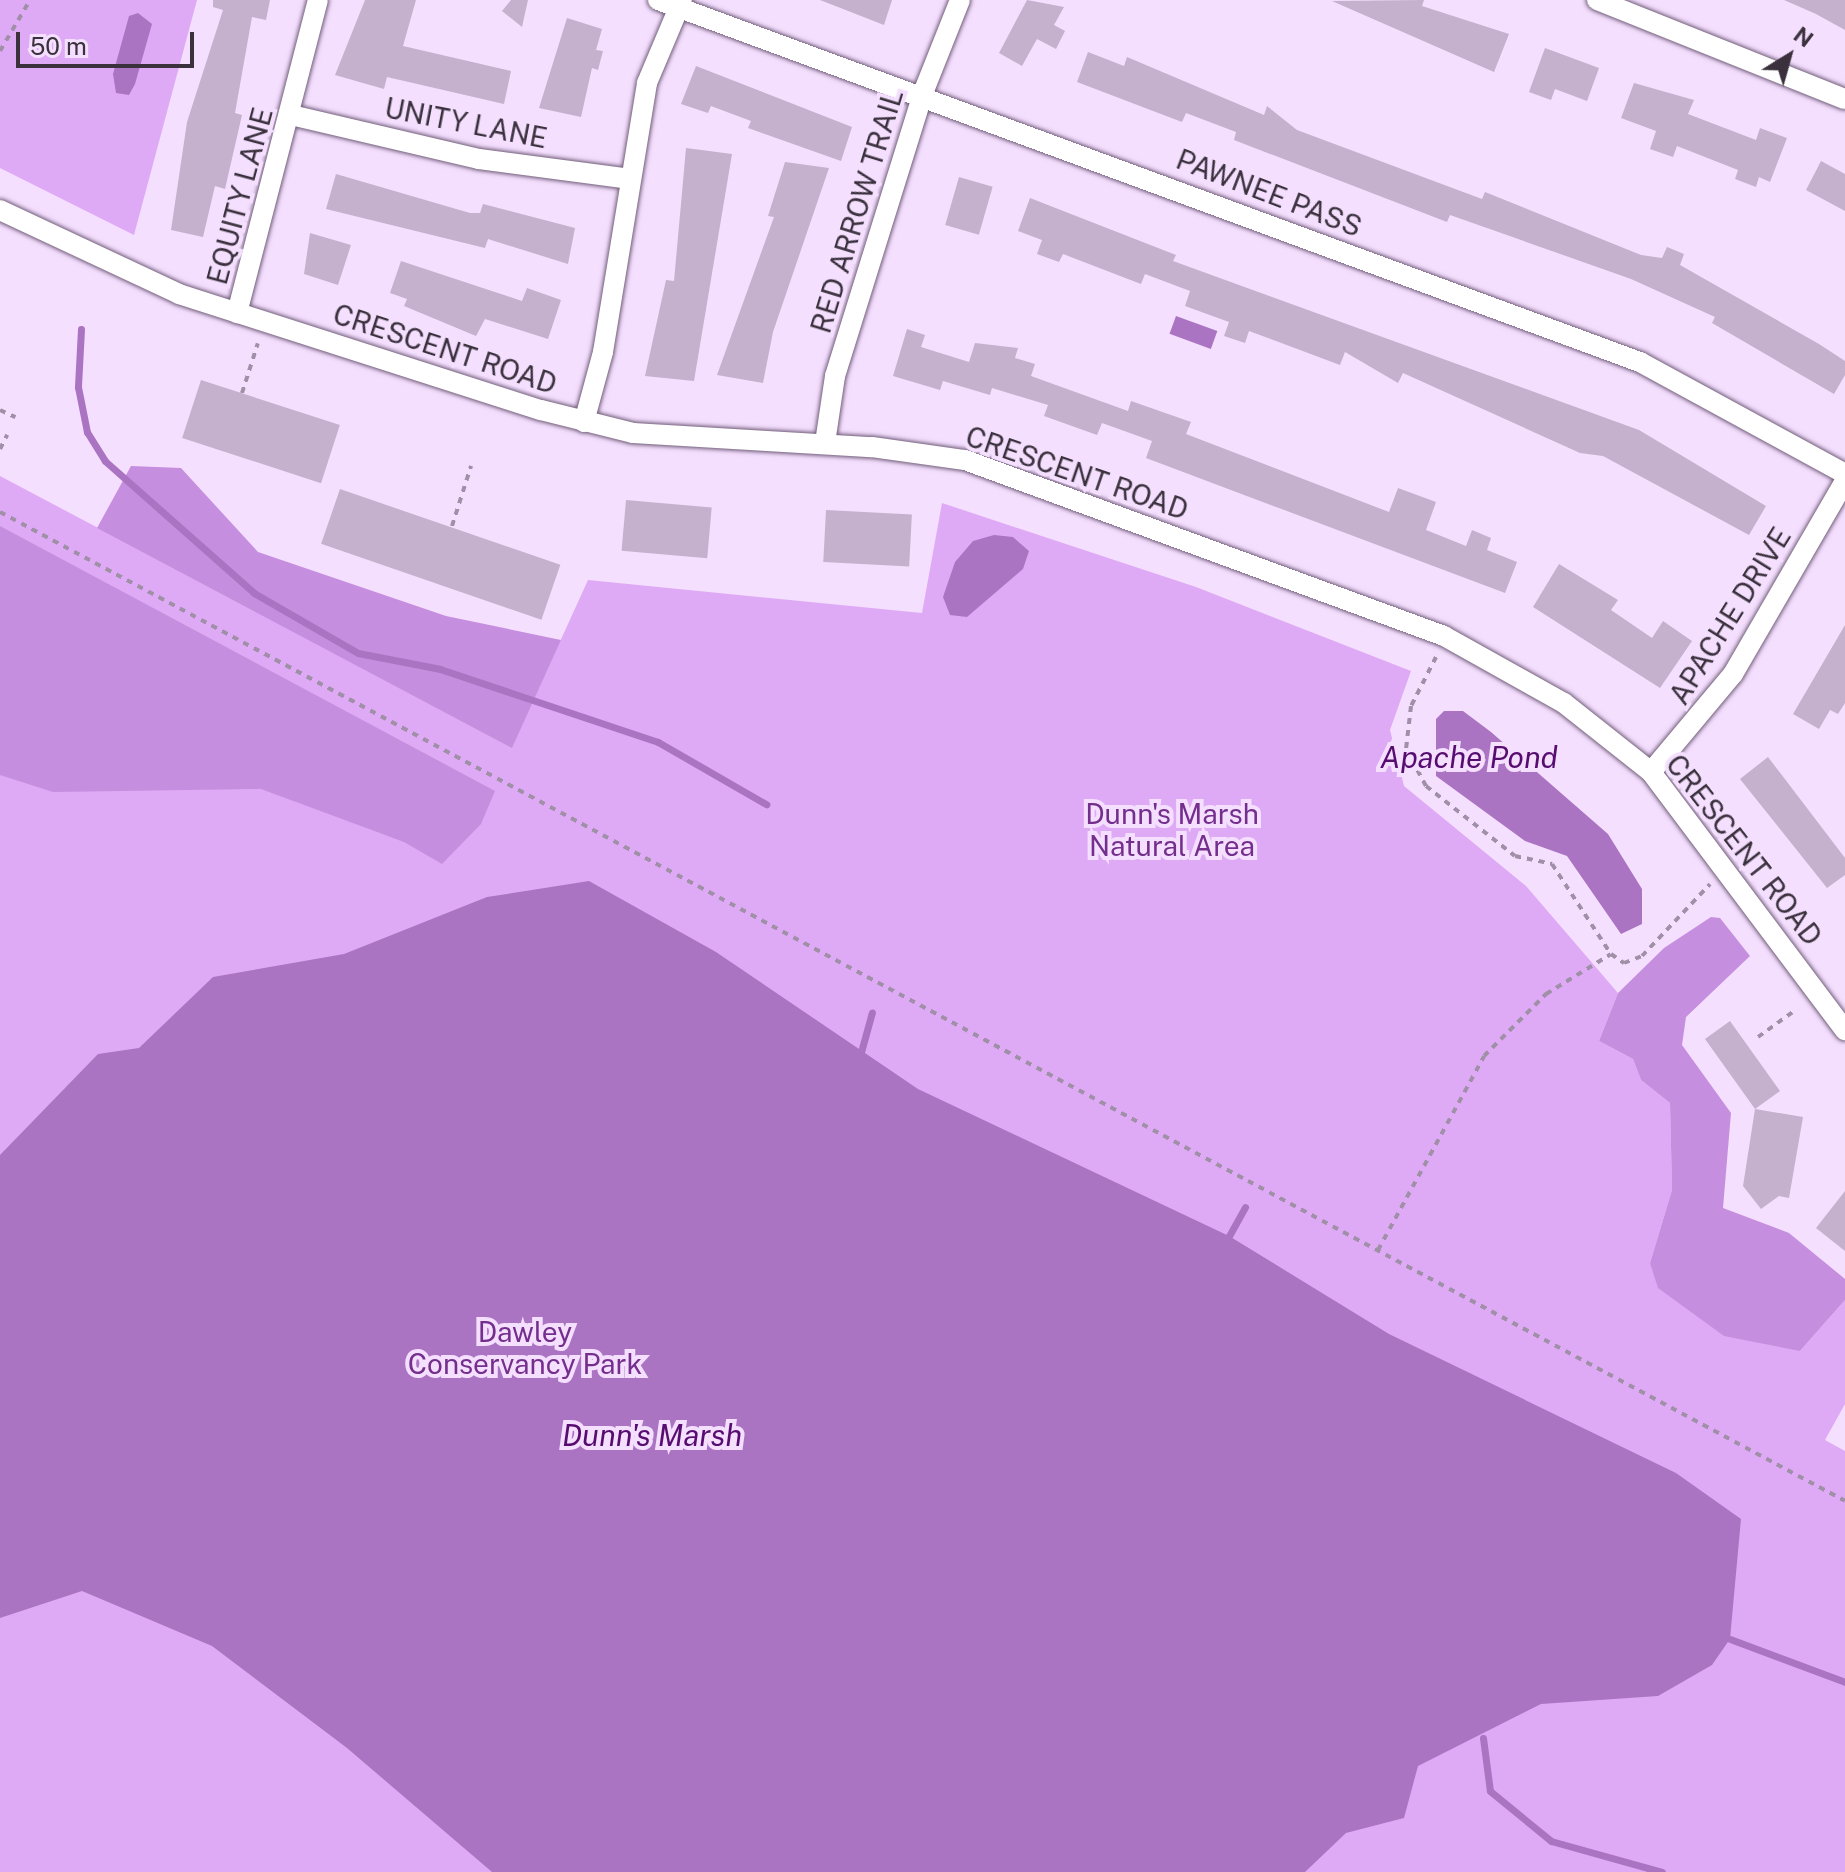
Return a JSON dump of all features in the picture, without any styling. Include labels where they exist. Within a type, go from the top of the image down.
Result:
[{"type":"street","name":"EQUITY LANE","points":[[237,313],[291,115],[318,0]]},
{"type":"street","name":"PAWNEE PASS","points":[[658,0],[680,5],[923,93],[1640,362],[1845,474]]},
{"type":"street","name":"RED ARROW TRAIL","points":[[825,443],[835,376],[923,93],[960,0]]},
{"type":"street","points":[[1597,0],[1845,99]]},
{"type":"street","points":[[584,422],[603,352],[647,83],[680,5]]},
{"type":"street","name":"UNITY LANE","points":[[291,115],[479,159],[631,179]]},
{"type":"street","name":"CRESCENT ROAD","points":[[0,210],[106,266],[237,313],[584,422],[661,436],[825,443],[965,460],[1444,636],[1564,703],[1651,772],[1729,870],[1845,1030]]},
{"type":"street","name":"APACHE DRIVE","points":[[1651,772],[1733,674],[1845,481]]},
{"type":"path","points":[[0,51],[30,0]]},
{"type":"path","points":[[242,393],[265,322]]},
{"type":"path","points":[[0,410],[15,417]]},
{"type":"path","points":[[0,449],[7,435]]},
{"type":"path","points":[[452,526],[471,466]]},
{"type":"path","points":[[0,512],[1845,1501]]},
{"type":"path","points":[[1444,636],[1411,706],[1406,749],[1426,786],[1515,856],[1552,864],[1611,954],[1624,963],[1642,956],[1729,870]]},
{"type":"path","points":[[1378,1251],[1484,1056],[1546,994],[1611,954]]},
{"type":"path","points":[[1758,1037],[1794,1011]]},
{"type":"green space","points":[[0,0],[197,0],[134,235],[0,168]]},
{"type":"green space","name":"Dawley Conservancy Park","points":[[0,476],[512,747],[588,580],[922,613],[942,503],[1196,587],[1411,671],[1390,730],[1404,786],[1526,886],[1618,993],[1599,1041],[1633,1059],[1641,1080],[1670,1103],[1672,1190],[1650,1263],[1800,1351],[1845,1300],[1845,1404],[1825,1440],[1845,1451],[1845,1872],[0,1872]]},
{"type":"shaded area","points":[[131,466],[181,468],[258,552],[446,616],[561,640],[512,748],[97,528]]},
{"type":"shaded area","points":[[0,526],[495,791],[481,824],[442,864],[404,842],[261,789],[53,792],[0,775]]},
{"type":"shaded area","points":[[1711,917],[1720,918],[1750,956],[1686,1017],[1682,1045],[1731,1113],[1723,1208],[1789,1233],[1845,1279],[1845,1300],[1800,1351],[1724,1336],[1658,1288],[1650,1263],[1672,1190],[1670,1103],[1641,1080],[1633,1059],[1599,1041],[1618,993],[1664,948]]},
{"type":"water","points":[[138,13],[152,24],[135,84],[129,95],[116,93],[113,74],[129,16]]},
{"type":"water","points":[[1176,316],[1217,331],[1211,349],[1170,334]]},
{"type":"water","points":[[994,535],[1013,537],[1029,551],[1023,569],[967,617],[950,615],[943,597],[955,562],[973,541]]},
{"type":"water","name":"Apache Pond","points":[[1444,711],[1463,711],[1491,732],[1608,834],[1642,889],[1642,924],[1621,934],[1567,856],[1525,841],[1436,776],[1436,719]]},
{"type":"water","name":"Dunn's Marsh","points":[[589,881],[716,952],[918,1089],[1229,1236],[1389,1334],[1676,1473],[1741,1519],[1730,1639],[1712,1665],[1658,1696],[1541,1704],[1418,1766],[1404,1818],[1346,1833],[1305,1872],[492,1872],[347,1748],[212,1646],[82,1591],[0,1618],[0,1155],[98,1054],[139,1048],[213,977],[344,954],[487,897]]},
{"type":"building","points":[[213,0],[270,0],[266,20],[252,17],[235,113],[242,115],[225,189],[215,186],[203,237],[171,230],[187,122],[223,10],[213,7]]},
{"type":"building","points":[[365,0],[416,0],[403,46],[511,71],[504,104],[387,77],[384,89],[335,75]]},
{"type":"building","points":[[511,0],[528,0],[522,27],[502,11]]},
{"type":"building","points":[[820,0],[892,0],[884,25]]},
{"type":"building","points":[[1027,0],[1064,7],[1054,25],[1065,31],[1056,49],[1037,39],[1022,66],[999,53]]},
{"type":"building","points":[[1424,0],[1422,6],[1509,34],[1494,72],[1332,1]]},
{"type":"building","points":[[1784,0],[1845,0],[1845,30],[1816,14]]},
{"type":"building","points":[[567,18],[602,29],[596,50],[603,51],[598,70],[592,68],[581,117],[539,108]]},
{"type":"building","points":[[1545,48],[1599,68],[1587,101],[1555,89],[1551,100],[1529,92]]},
{"type":"building","points":[[1088,52],[1124,66],[1127,57],[1264,115],[1267,106],[1297,130],[1482,199],[1485,192],[1641,255],[1662,258],[1667,247],[1684,254],[1680,265],[1845,361],[1845,375],[1834,394],[1712,323],[1715,317],[1631,279],[1450,215],[1447,222],[1234,140],[1236,132],[1186,113],[1182,122],[1077,82]]},
{"type":"building","points":[[696,66],[852,127],[841,161],[748,128],[751,121],[711,106],[708,113],[681,104]]},
{"type":"building","points":[[1634,83],[1694,100],[1688,114],[1756,140],[1760,128],[1787,138],[1770,182],[1759,177],[1756,187],[1735,179],[1738,170],[1677,146],[1673,157],[1650,149],[1656,131],[1621,118]]},
{"type":"building","points":[[686,148],[732,154],[694,381],[645,376],[666,280],[674,281]]},
{"type":"building","points":[[1821,161],[1845,174],[1845,211],[1806,190]]},
{"type":"building","points":[[785,162],[829,168],[773,332],[763,383],[717,375],[774,217],[768,216]]},
{"type":"building","points":[[336,174],[470,213],[480,213],[483,204],[575,228],[568,264],[488,239],[485,248],[326,209]]},
{"type":"building","points":[[959,177],[993,187],[979,235],[945,225]]},
{"type":"building","points":[[1030,198],[1176,255],[1173,261],[1639,430],[1766,506],[1749,535],[1603,456],[1580,453],[1403,373],[1398,383],[1345,352],[1340,365],[1249,331],[1245,343],[1224,336],[1229,322],[1185,306],[1190,291],[1145,274],[1141,284],[1063,254],[1059,262],[1037,254],[1042,240],[1018,231]]},
{"type":"building","points":[[310,233],[351,245],[338,285],[304,274]]},
{"type":"building","points":[[401,261],[522,301],[527,288],[561,300],[548,339],[485,319],[476,336],[404,306],[407,299],[390,293]]},
{"type":"building","points":[[907,329],[925,335],[921,347],[969,362],[975,343],[1018,348],[1015,358],[1035,364],[1031,376],[1128,411],[1131,401],[1191,422],[1186,434],[1389,512],[1398,488],[1436,502],[1426,530],[1466,546],[1472,530],[1491,538],[1487,550],[1517,562],[1505,593],[1146,458],[1152,441],[1102,423],[1097,435],[1044,416],[1048,405],[992,388],[990,395],[943,381],[940,390],[893,376]]},
{"type":"building","points":[[201,380],[340,425],[321,483],[182,438]]},
{"type":"building","points":[[340,489],[560,565],[541,620],[321,544]]},
{"type":"building","points":[[626,500],[712,507],[707,558],[622,551]]},
{"type":"building","points":[[826,510],[912,515],[909,566],[823,562]]},
{"type":"building","points":[[1559,564],[1618,600],[1611,610],[1652,638],[1663,621],[1692,641],[1660,688],[1533,607]]},
{"type":"building","points":[[1845,625],[1845,703],[1838,714],[1830,710],[1819,729],[1793,714]]},
{"type":"building","points":[[1768,757],[1845,858],[1845,875],[1827,888],[1740,779]]},
{"type":"building","points":[[1730,1021],[1780,1091],[1755,1109],[1705,1039]]},
{"type":"building","points":[[1755,1109],[1803,1117],[1789,1198],[1779,1196],[1761,1209],[1743,1186]]},
{"type":"building","points":[[1845,1191],[1845,1251],[1816,1228]]},
{"type":"waterway","points":[[81,329],[78,387],[87,432],[105,461],[254,593],[358,653],[440,669],[658,742],[766,804]]},
{"type":"waterway","points":[[861,1052],[872,1012]]},
{"type":"waterway","points":[[1229,1236],[1245,1207]]},
{"type":"waterway","points":[[1730,1639],[1845,1682]]},
{"type":"waterway","points":[[1483,1738],[1490,1791],[1551,1841],[1662,1872]]},
{"type":"park label","name":"Dunn's Marsh Natural Area","points":[[1172,830]]}]
